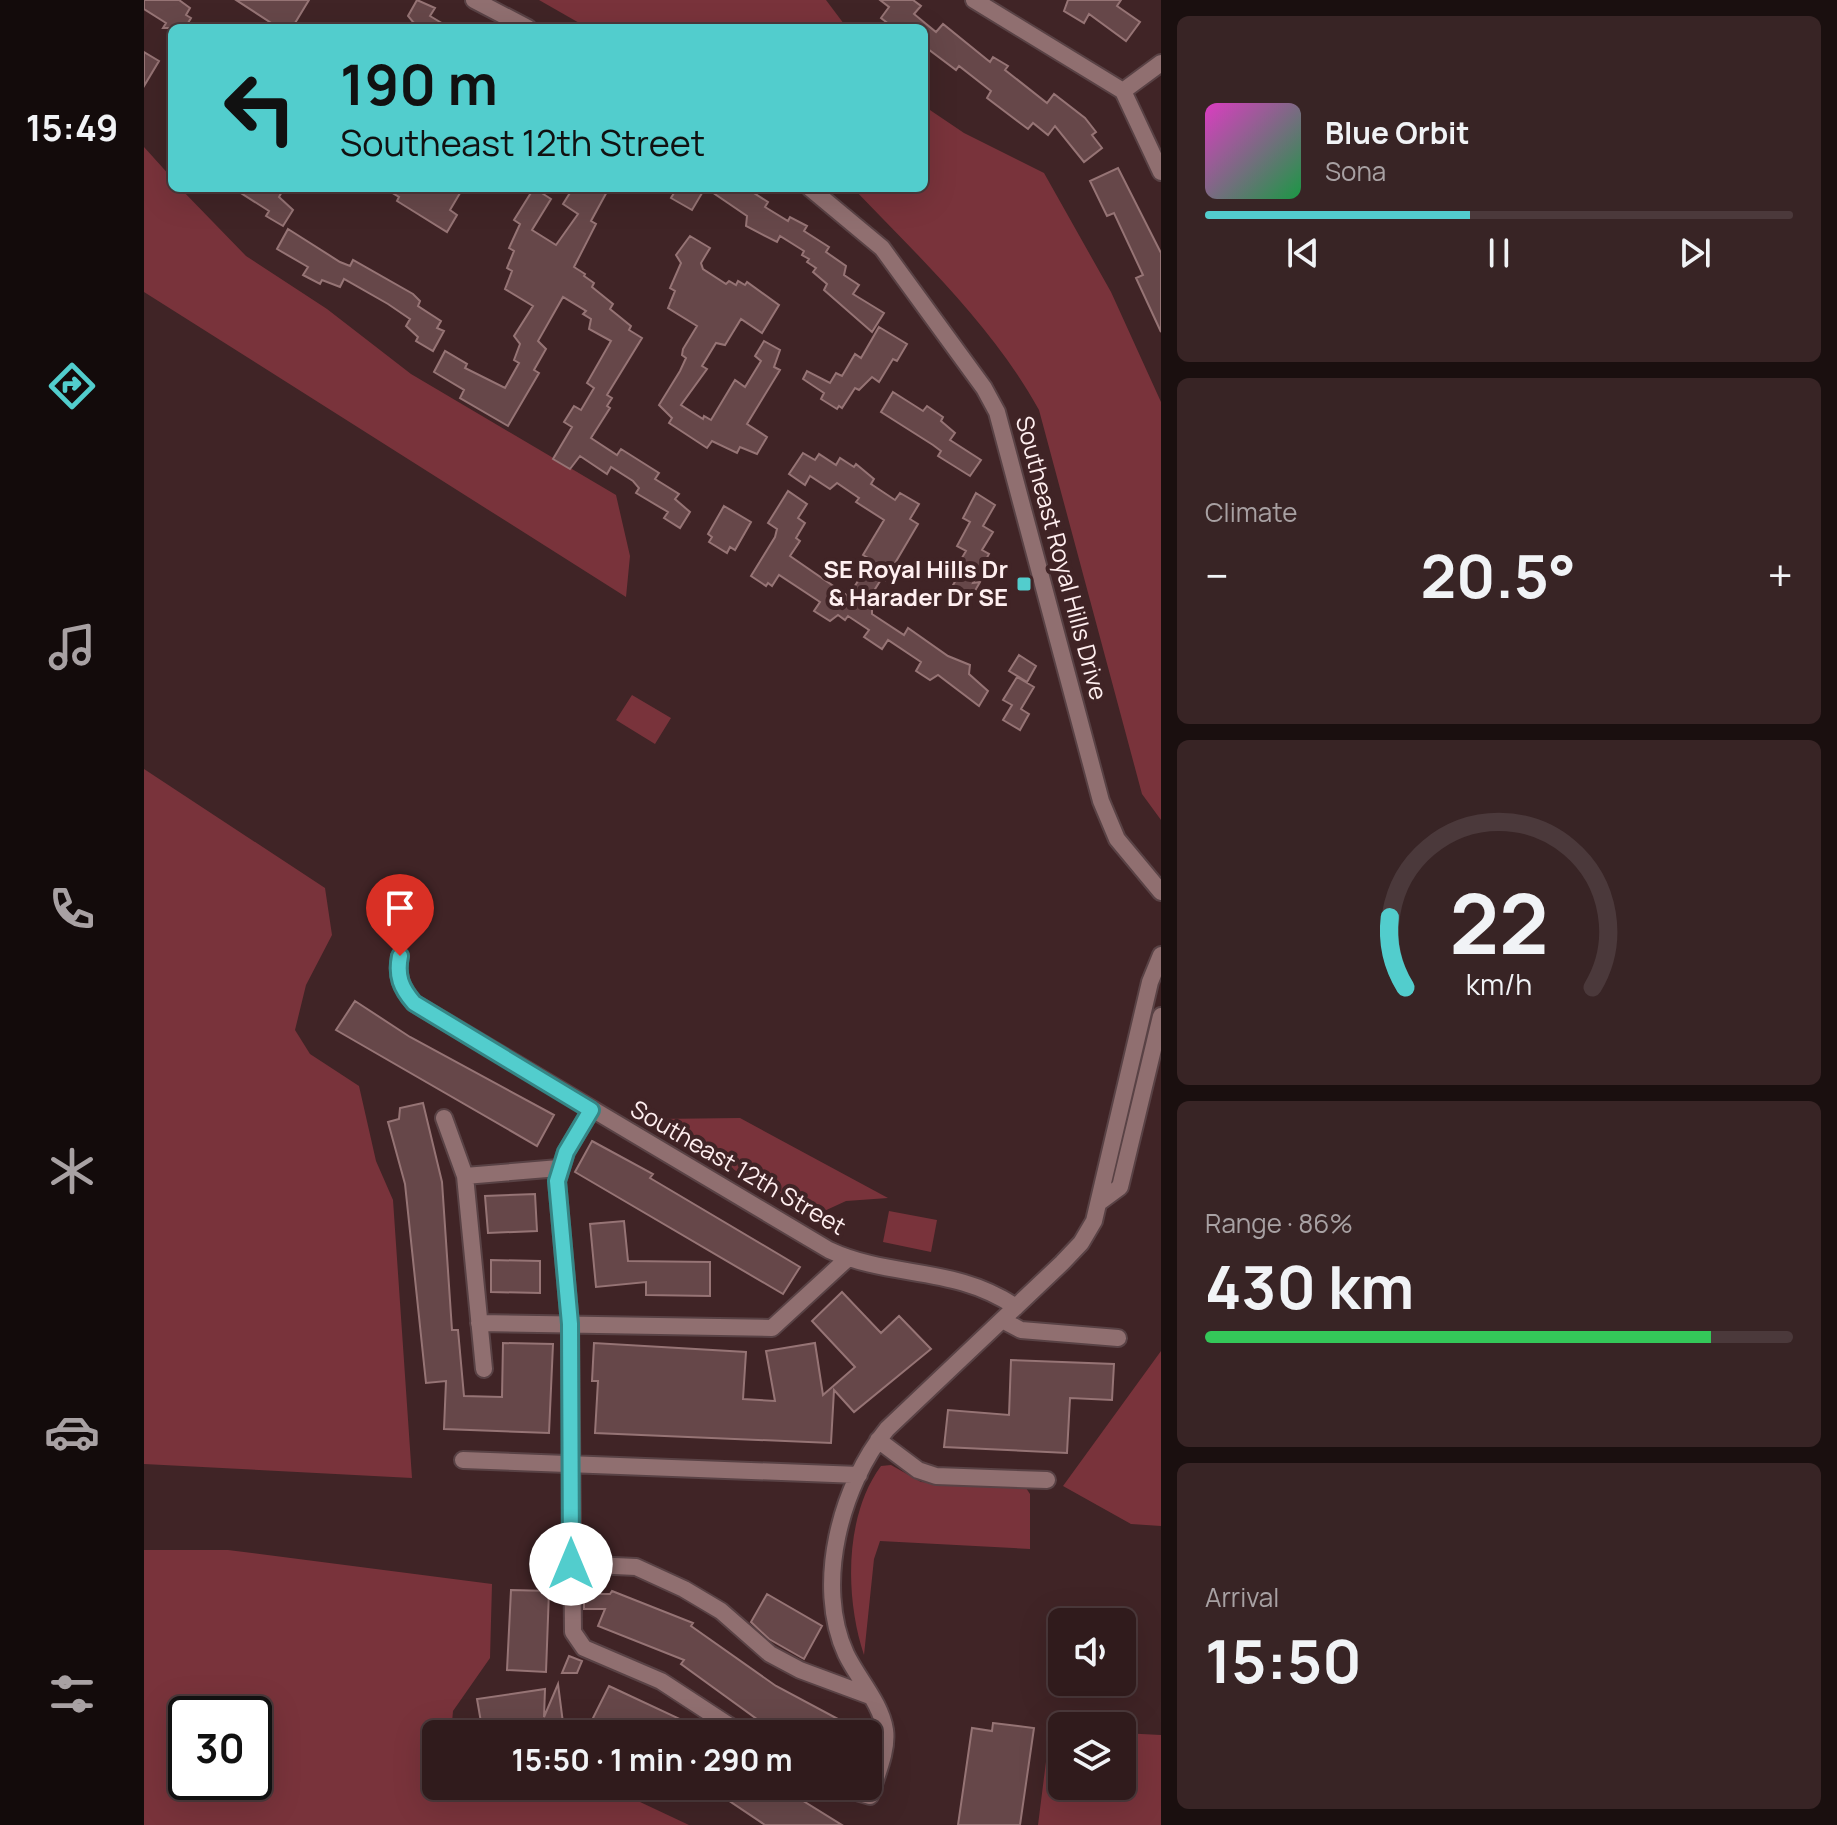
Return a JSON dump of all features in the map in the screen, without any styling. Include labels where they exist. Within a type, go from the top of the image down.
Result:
[{"type":"street","points":[[474,0],[520,24]]},
{"type":"street","points":[[974,0],[1123,91],[1161,172]]},
{"type":"street","points":[[1123,91],[1161,63]]},
{"type":"street","name":"Southeast Royal Hills Drive","points":[[815,192],[882,248],[984,388],[997,412],[1101,801],[1117,839],[1161,892]]},
{"type":"street","points":[[882,1749],[886,1733],[880,1713],[845,1651],[832,1592],[841,1525],[859,1475],[878,1440],[1081,1243],[1101,1201],[1101,1182],[1150,982],[1161,955]]},
{"type":"street","name":"Southeast 12th Street","points":[[400,956],[397,971],[403,990],[414,1003],[847,1259],[963,1280],[990,1290],[1016,1307]]},
{"type":"street","points":[[1101,1201],[1120,1187],[1161,1016]]},
{"type":"street","points":[[591,1110],[559,1168],[557,1181],[570,1324],[574,1638],[584,1648],[661,1681],[721,1720]]},
{"type":"street","points":[[444,1118],[465,1176],[484,1369]]},
{"type":"street","points":[[465,1176],[559,1168]]},
{"type":"street","points":[[479,1323],[772,1328],[847,1259]]},
{"type":"street","points":[[1002,1320],[1021,1330],[1118,1338]]},
{"type":"street","points":[[878,1440],[918,1470],[936,1476],[1047,1480]]},
{"type":"street","points":[[463,1460],[859,1475]]},
{"type":"street","points":[[571,1564],[636,1567],[684,1589],[721,1611],[770,1654],[800,1670],[870,1696]]},
{"type":"shaded area","points":[[539,0],[826,0],[844,24],[581,24]]},
{"type":"shaded area","points":[[928,109],[964,133],[1044,173],[1111,292],[1161,402],[1161,820],[1142,794],[1039,410],[1000,349],[929,267],[857,192],[928,192]]},
{"type":"shaded area","points":[[144,147],[168,174],[168,192],[184,192],[246,256],[327,309],[411,374],[616,495],[630,556],[626,597],[144,292]]},
{"type":"shaded area","points":[[632,695],[671,718],[655,744],[616,720]]},
{"type":"shaded area","points":[[144,769],[325,888],[332,935],[306,985],[295,1030],[310,1054],[359,1086],[376,1161],[393,1200],[412,1478],[144,1464]]},
{"type":"shaded area","points":[[740,1118],[888,1198],[846,1201],[809,1218],[656,1119]]},
{"type":"shaded area","points":[[889,1211],[937,1220],[931,1252],[883,1242]]},
{"type":"shaded area","points":[[1161,1351],[1161,1526],[1131,1524],[1063,1486]]},
{"type":"shaded area","points":[[891,1465],[921,1482],[1026,1488],[1030,1494],[1030,1549],[880,1541],[874,1559],[864,1655],[853,1608],[854,1533],[869,1486],[881,1466]]},
{"type":"shaded area","points":[[144,1550],[228,1550],[492,1584],[490,1658],[453,1711],[452,1720],[422,1720],[422,1800],[636,1800],[689,1825],[144,1825]]},
{"type":"shaded area","points":[[1136,1734],[1161,1735],[1161,1825],[1038,1825],[1048,1746],[1048,1800],[1136,1800]]},
{"type":"building","points":[[144,0],[179,0],[190,8],[186,15],[191,18],[187,24],[168,24],[168,28],[163,28],[166,23],[144,9]]},
{"type":"building","points":[[236,0],[309,0],[294,24],[273,24]]},
{"type":"building","points":[[417,0],[435,8],[430,16],[443,24],[416,24],[408,16]]},
{"type":"building","points":[[880,0],[913,0],[921,6],[914,14],[926,24],[889,24],[881,18],[889,7]]},
{"type":"building","points":[[1068,0],[1121,0],[1117,6],[1140,22],[1126,41],[1089,14],[1084,23],[1064,11]]},
{"type":"building","points":[[943,24],[990,62],[993,57],[1008,66],[1005,70],[1047,103],[1054,94],[1085,118],[1096,132],[1092,135],[1102,148],[1084,162],[1055,126],[1048,135],[1033,123],[1028,129],[987,98],[991,91],[959,66],[956,70],[928,49],[928,25],[936,32]]},
{"type":"building","points":[[144,52],[159,61],[144,86]]},
{"type":"building","points":[[1118,168],[1161,253],[1161,332],[1136,278],[1143,275],[1114,213],[1107,216],[1090,181]]},
{"type":"building","points":[[239,192],[282,192],[279,197],[293,210],[283,226],[266,216],[269,211]]},
{"type":"building","points":[[391,192],[461,192],[450,210],[457,215],[447,232],[397,201],[399,197]]},
{"type":"building","points":[[532,192],[540,192],[551,199],[532,230],[556,245],[578,214],[563,204],[570,192],[607,192],[591,221],[596,224],[574,267],[585,274],[594,283],[592,287],[613,304],[610,309],[631,326],[629,330],[642,338],[607,395],[612,398],[607,406],[610,408],[591,438],[617,455],[621,449],[659,473],[655,479],[679,494],[675,499],[690,512],[680,528],[664,518],[668,512],[636,493],[639,488],[633,481],[611,467],[607,474],[580,456],[570,469],[553,459],[572,427],[564,422],[574,406],[581,410],[594,388],[587,383],[611,341],[589,329],[591,319],[583,314],[586,311],[563,297],[538,341],[546,349],[534,370],[539,373],[508,426],[460,398],[464,390],[434,372],[445,351],[467,364],[465,368],[505,388],[519,363],[514,360],[520,344],[514,336],[533,306],[505,289],[512,271],[507,268],[514,251],[509,248],[520,224],[514,220]]},
{"type":"building","points":[[675,192],[703,192],[692,210],[671,198]]},
{"type":"building","points":[[712,192],[752,192],[768,202],[765,207],[788,221],[790,217],[807,226],[804,231],[829,247],[826,252],[846,266],[844,275],[859,285],[853,294],[884,313],[872,332],[824,290],[827,284],[813,272],[816,268],[802,255],[804,251],[780,236],[777,242],[746,226],[747,216]]},
{"type":"building","points":[[288,229],[340,262],[350,266],[353,260],[413,294],[420,301],[418,306],[441,321],[437,328],[444,331],[433,351],[416,341],[418,337],[406,326],[410,319],[388,304],[344,279],[340,287],[322,280],[320,284],[303,275],[308,267],[277,249]]},
{"type":"building","points":[[690,236],[710,248],[701,263],[703,269],[726,284],[729,281],[736,285],[738,281],[745,285],[747,282],[779,305],[762,333],[741,319],[725,345],[716,343],[702,366],[707,369],[681,405],[703,419],[704,416],[711,420],[735,380],[745,387],[761,361],[755,356],[764,341],[780,350],[774,367],[780,370],[747,424],[767,437],[757,454],[740,447],[737,453],[712,441],[707,448],[669,423],[672,418],[659,405],[680,371],[686,358],[682,355],[683,349],[697,326],[668,308],[675,291],[670,288],[681,263],[676,255]]},
{"type":"building","points":[[879,327],[907,344],[897,361],[893,359],[879,382],[872,377],[859,390],[855,388],[842,408],[839,406],[837,409],[821,399],[824,393],[803,379],[807,371],[830,383],[836,373],[842,376],[855,354],[861,358]]},
{"type":"building","points":[[893,392],[923,411],[927,406],[943,417],[941,421],[955,433],[950,440],[981,460],[970,476],[938,456],[941,451],[933,445],[881,412]]},
{"type":"building","points":[[803,453],[815,460],[819,454],[836,465],[840,458],[854,467],[856,464],[874,479],[871,484],[895,500],[900,493],[919,504],[910,519],[918,524],[885,580],[882,578],[867,602],[872,605],[872,614],[904,635],[908,628],[948,656],[970,665],[969,674],[988,691],[979,706],[938,675],[930,680],[916,671],[921,662],[888,640],[882,649],[864,637],[869,630],[848,616],[845,620],[838,615],[830,621],[814,611],[820,602],[779,575],[772,586],[768,583],[766,586],[751,576],[775,537],[777,529],[768,523],[788,491],[807,504],[798,518],[805,523],[796,538],[800,541],[790,556],[848,596],[872,560],[863,555],[884,520],[856,502],[859,498],[837,483],[830,489],[810,476],[805,485],[789,474]]},
{"type":"building","points":[[976,493],[995,505],[983,526],[993,532],[982,550],[989,554],[973,583],[980,582],[967,605],[948,594],[957,578],[952,575],[966,551],[957,546],[970,522],[963,518]]},
{"type":"building","points":[[724,506],[751,522],[735,550],[730,547],[727,553],[709,542],[712,537],[708,534]]},
{"type":"building","points":[[1019,655],[1036,666],[1027,682],[1009,671]]},
{"type":"building","points":[[1017,677],[1034,687],[1021,709],[1029,714],[1020,730],[1003,720],[1012,705],[1003,700]]},
{"type":"building","points":[[355,1001],[410,1037],[554,1115],[537,1146],[336,1030]]},
{"type":"building","points":[[423,1103],[442,1182],[452,1330],[458,1330],[464,1396],[502,1397],[503,1343],[553,1344],[549,1433],[444,1429],[446,1381],[426,1383],[405,1184],[388,1122],[399,1119],[400,1108]]},
{"type":"building","points":[[592,1141],[653,1174],[650,1178],[800,1267],[783,1294],[575,1172]]},
{"type":"building","points":[[535,1194],[537,1231],[488,1233],[485,1196]]},
{"type":"building","points":[[624,1221],[628,1261],[710,1262],[710,1296],[646,1295],[646,1282],[596,1287],[590,1224]]},
{"type":"building","points":[[491,1260],[540,1261],[540,1293],[491,1292]]},
{"type":"building","points":[[842,1292],[881,1333],[899,1316],[931,1349],[854,1412],[834,1390],[831,1443],[595,1433],[598,1381],[592,1381],[594,1343],[746,1352],[743,1399],[775,1401],[766,1351],[815,1343],[823,1395],[855,1367],[812,1321]]},
{"type":"building","points":[[1011,1360],[1114,1364],[1112,1400],[1070,1398],[1067,1453],[944,1447],[948,1410],[1009,1415]]},
{"type":"building","points":[[511,1590],[549,1591],[546,1672],[507,1670]]},
{"type":"building","points":[[612,1591],[693,1623],[691,1626],[776,1686],[840,1720],[758,1720],[681,1664],[684,1660],[598,1626],[605,1609],[584,1609],[584,1594],[610,1594]]},
{"type":"building","points":[[767,1594],[822,1626],[804,1659],[769,1639],[751,1622]]},
{"type":"building","points":[[569,1656],[582,1661],[577,1673],[562,1673]]},
{"type":"building","points":[[558,1684],[563,1720],[481,1720],[477,1699],[545,1689],[544,1717]]},
{"type":"building","points":[[609,1686],[682,1720],[592,1720]]},
{"type":"building","points":[[993,1723],[1034,1728],[1020,1825],[958,1825],[972,1728],[992,1731]]},
{"type":"building","points":[[728,1800],[802,1800],[842,1825],[765,1825]]},
{"type":"place","name":"SE Royal Hills Dr & Harader Dr SE","points":[[1024,584]]},
{"type":"route","points":[[400,956],[397,971],[403,990],[414,1003],[591,1110],[566,1152],[557,1181],[570,1324],[571,1564]]}]
